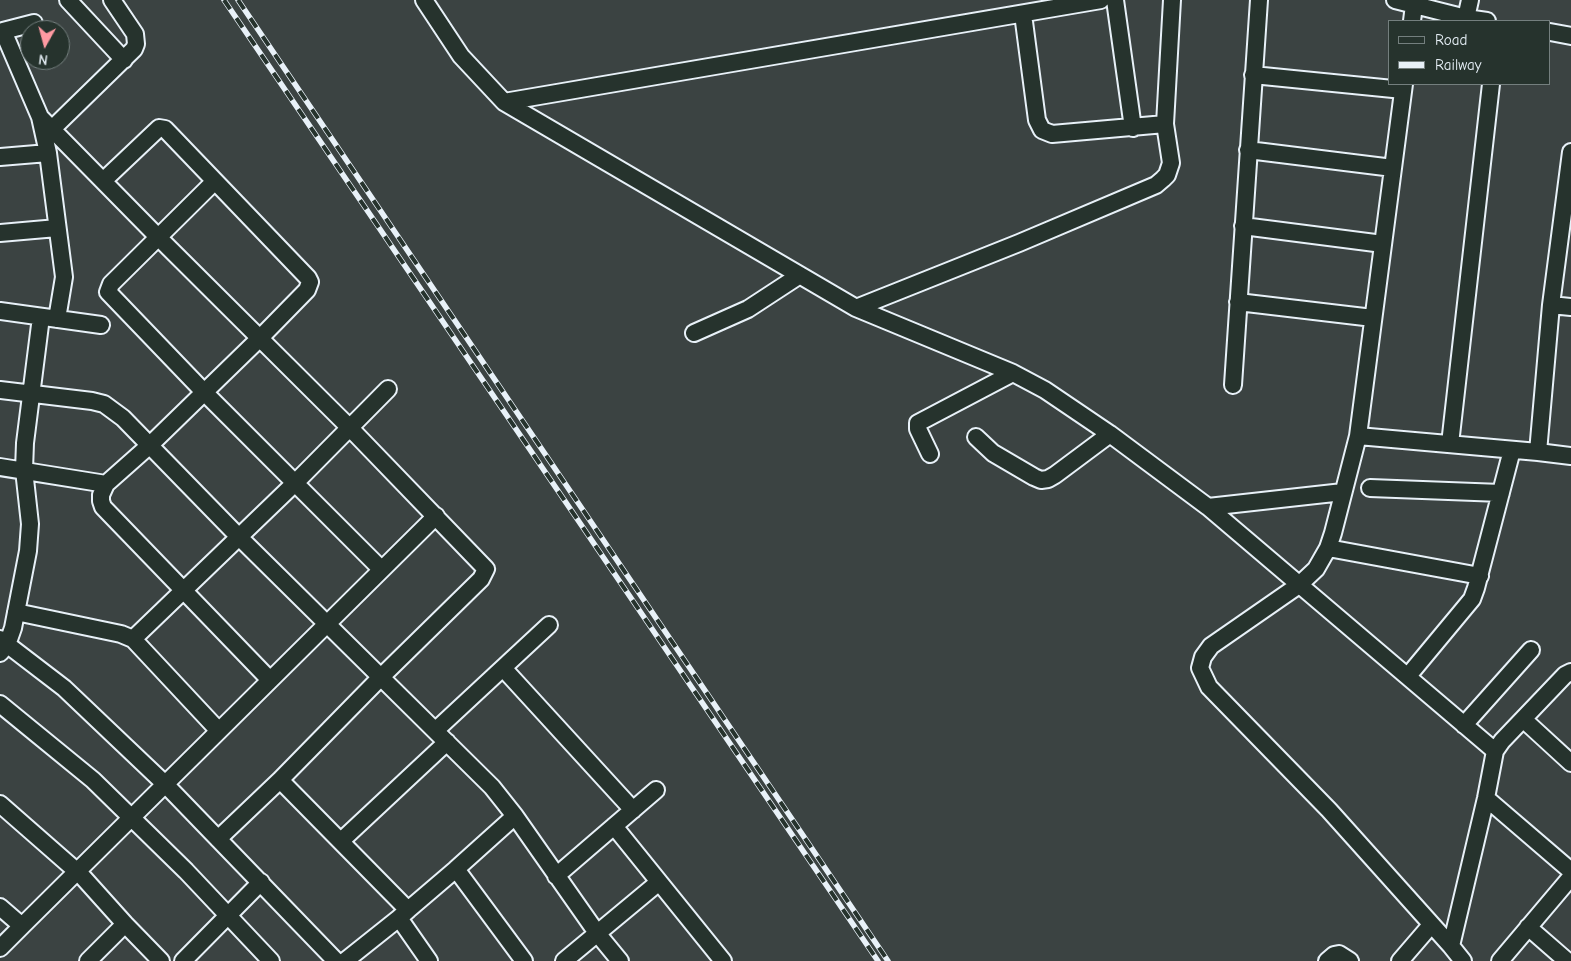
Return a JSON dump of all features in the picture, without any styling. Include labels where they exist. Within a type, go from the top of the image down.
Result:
[{"type":"street","points":[[68,0],[124,60]]},
{"type":"street","points":[[52,129],[134,49],[137,39],[136,34],[112,0]]},
{"type":"street","points":[[424,0],[461,56],[504,102],[856,308],[1013,373],[1045,390],[1110,434],[1208,507],[1495,751]]},
{"type":"street","points":[[504,102],[1101,0]]},
{"type":"street","points":[[1115,0],[1134,128]]},
{"type":"street","points":[[856,308],[1019,243],[1156,185],[1167,175],[1171,163],[1165,124],[1172,0]]},
{"type":"street","points":[[1233,386],[1259,0]]},
{"type":"street","points":[[1395,0],[1480,20]]},
{"type":"street","points":[[1466,18],[1470,0]]},
{"type":"street","points":[[1412,20],[1414,5]]},
{"type":"street","points":[[1023,14],[1037,120],[1042,130],[1052,134],[1165,124]]},
{"type":"street","points":[[20,27],[2,32],[40,117],[48,153],[64,277],[49,318],[30,395],[24,443],[24,470],[30,524],[28,551],[16,612],[2,646],[64,688],[165,784],[336,961]]},
{"type":"street","points":[[1551,32],[1571,36]]},
{"type":"street","points":[[1253,75],[1404,87],[1358,436],[1328,548],[1316,569],[1299,585],[1211,646],[1203,657],[1200,668],[1209,687],[1329,810],[1463,961]]},
{"type":"street","points":[[1450,444],[1491,85]]},
{"type":"street","points":[[40,117],[350,427],[486,570],[481,579],[280,780],[218,839]]},
{"type":"street","points":[[103,181],[156,130],[162,128],[310,282],[308,290],[150,445],[106,484],[101,495],[103,507],[270,680]]},
{"type":"street","points":[[1248,150],[1393,168]]},
{"type":"street","points":[[1538,452],[1551,305],[1571,152]]},
{"type":"street","points":[[0,158],[48,153]]},
{"type":"street","points":[[214,182],[111,284],[108,292],[204,392],[381,569]]},
{"type":"street","points":[[1243,226],[1383,244]]},
{"type":"street","points":[[0,233],[57,228]]},
{"type":"street","points":[[694,333],[748,309],[800,275]]},
{"type":"street","points":[[1238,302],[1373,318]]},
{"type":"street","points":[[1551,305],[1571,307]]},
{"type":"street","points":[[0,311],[101,325]]},
{"type":"street","points":[[930,454],[918,429],[918,423],[1013,373]]},
{"type":"street","points":[[133,639],[295,483],[388,389]]},
{"type":"street","points":[[0,390],[92,401],[104,404],[123,418],[492,787],[516,816],[556,876],[597,933],[620,961]]},
{"type":"street","points":[[976,437],[993,453],[1041,480],[1055,475],[1110,434]]},
{"type":"street","points":[[1358,436],[1571,456]]},
{"type":"street","points":[[1408,676],[1472,599],[1480,576],[1512,450]]},
{"type":"street","points":[[0,467],[106,484]]},
{"type":"street","points":[[1370,488],[1501,492]]},
{"type":"street","points":[[1208,507],[1343,492]]},
{"type":"street","points":[[0,948],[436,516]]},
{"type":"street","points":[[1328,548],[1480,576]]},
{"type":"street","points":[[16,612],[121,634],[133,639],[219,731]]},
{"type":"street","points":[[436,730],[549,625]]},
{"type":"street","points":[[1464,725],[1532,650]]},
{"type":"street","points":[[502,668],[633,810]]},
{"type":"street","points":[[1451,946],[1486,798],[1495,751],[1565,675],[1571,672]]},
{"type":"street","points":[[0,704],[93,780],[229,915],[271,961]]},
{"type":"street","points":[[1523,719],[1571,763]]},
{"type":"street","points":[[341,841],[447,742]]},
{"type":"street","points":[[280,780],[341,841],[403,914],[429,961]]},
{"type":"street","points":[[556,876],[656,790]]},
{"type":"street","points":[[1486,798],[1571,871]]},
{"type":"street","points":[[0,804],[77,872],[161,961]]},
{"type":"street","points":[[345,961],[403,914],[516,816]]},
{"type":"street","points":[[614,826],[723,961]]},
{"type":"street","points":[[456,869],[524,961]]},
{"type":"street","points":[[1500,961],[1571,877]]},
{"type":"street","points":[[183,961],[261,882]]},
{"type":"street","points":[[564,961],[659,882]]},
{"type":"street","points":[[0,907],[22,926]]},
{"type":"street","points":[[88,961],[125,924]]},
{"type":"street","points":[[1400,961],[1431,924]]},
{"type":"street","points":[[1528,927],[1567,961]]},
{"type":"street","points":[[1327,961],[1334,955],[1339,954],[1350,961]]},
{"type":"railway","points":[[224,0],[878,961]]},
{"type":"railway","points":[[238,0],[888,961]]}]
